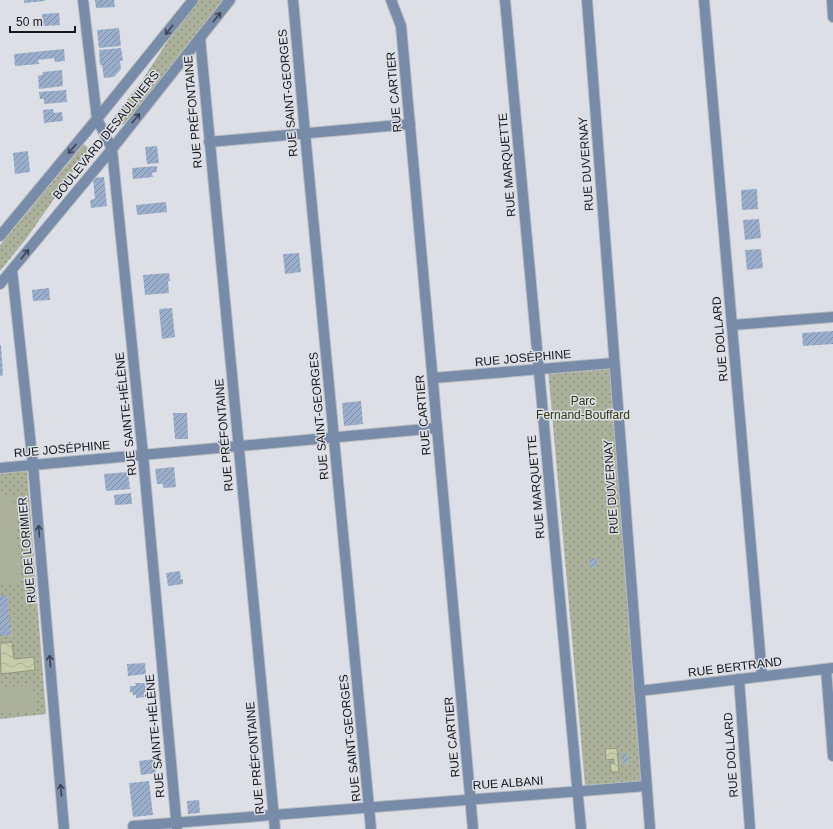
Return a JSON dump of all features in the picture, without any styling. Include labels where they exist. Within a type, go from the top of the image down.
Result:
[{"type":"street","name":"RUE SAINTE-HÉLÈNE","points":[[83,0],[97,119],[112,149],[143,455],[176,826]]},
{"type":"street","name":"BOULEVARD DESAULNIERS","points":[[0,236],[193,0]]},
{"type":"street","name":"BOULEVARD DESAULNIERS","points":[[0,284],[112,149],[230,0]]},
{"type":"street","name":"RUE SAINT-GEORGES","points":[[293,0],[371,829]]},
{"type":"street","name":"RUE CARTIER","points":[[391,0],[401,26],[473,829]]},
{"type":"street","name":"RUE MARQUETTE","points":[[505,0],[581,829]]},
{"type":"street","name":"RUE DUVERNAY","points":[[587,0],[650,829]]},
{"type":"street","name":"RUE DOLLARD","points":[[704,0],[762,676]]},
{"type":"street","points":[[832,0],[833,16]]},
{"type":"street","name":"RUE PRÉFONTAINE","points":[[200,38],[274,829]]},
{"type":"street","points":[[209,142],[410,124]]},
{"type":"street","name":"RUE DE LORIMIER","points":[[12,270],[33,465],[64,829]]},
{"type":"street","points":[[732,325],[833,317]]},
{"type":"street","name":"RUE JOSÉPHINE","points":[[433,378],[614,363]]},
{"type":"street","name":"RUE JOSÉPHINE","points":[[0,468],[437,428]]},
{"type":"street","points":[[830,668],[833,756]]},
{"type":"street","name":"RUE BERTRAND","points":[[639,691],[830,668]]},
{"type":"street","name":"RUE DOLLARD","points":[[739,679],[750,829]]},
{"type":"street","name":"RUE ALBANI","points":[[133,826],[176,826],[273,815],[646,786]]},
{"type":"green space","points":[[198,0],[224,0],[125,123],[118,127],[114,117],[143,79],[180,22]]},
{"type":"green space","points":[[84,144],[89,149],[26,239],[0,271],[0,245]]},
{"type":"green space","name":"Parc Fernand-Bouffard","points":[[612,366],[643,783],[585,785],[548,369]]},
{"type":"green space","points":[[27,470],[46,714],[0,719],[0,473]]},
{"type":"green space","points":[[13,494],[21,583],[0,585],[0,495]]},
{"type":"green space","points":[[33,685],[36,710],[0,713],[0,687]]},
{"type":"water","points":[[12,642],[14,659],[34,657],[35,670],[1,674],[0,643]]},
{"type":"water","points":[[617,748],[619,772],[611,772],[610,764],[614,763],[614,759],[606,760],[605,749]]},
{"type":"building","points":[[24,0],[45,0],[45,1],[24,3]]},
{"type":"building","points":[[95,0],[114,0],[115,7],[96,8]]},
{"type":"building","points":[[59,13],[60,25],[43,26],[42,14]]},
{"type":"building","points":[[119,28],[121,46],[99,48],[97,30]]},
{"type":"building","points":[[121,48],[123,61],[120,61],[121,69],[114,77],[104,78],[102,65],[100,65],[99,50]]},
{"type":"building","points":[[64,49],[65,61],[55,62],[54,58],[38,60],[39,64],[15,66],[14,54]]},
{"type":"building","points":[[62,70],[63,86],[39,89],[38,76],[42,75],[43,72]]},
{"type":"building","points":[[66,90],[67,102],[44,104],[44,99],[40,99],[39,92]]},
{"type":"building","points":[[53,109],[54,113],[62,112],[63,121],[44,123],[43,110]]},
{"type":"building","points":[[157,146],[159,163],[147,164],[145,147]]},
{"type":"building","points":[[28,151],[30,172],[15,174],[13,153]]},
{"type":"building","points":[[157,166],[157,172],[152,173],[153,177],[133,179],[132,168]]},
{"type":"building","points":[[104,177],[107,206],[91,208],[90,200],[95,199],[93,178]]},
{"type":"building","points":[[757,189],[758,209],[742,210],[741,190]]},
{"type":"building","points":[[166,202],[167,212],[137,215],[136,205]]},
{"type":"building","points":[[759,219],[761,238],[745,240],[743,220]]},
{"type":"building","points":[[761,249],[763,268],[747,270],[745,250]]},
{"type":"building","points":[[299,253],[301,272],[285,274],[283,254]]},
{"type":"building","points":[[169,273],[169,293],[145,295],[143,275]]},
{"type":"building","points":[[49,288],[50,300],[33,301],[32,290]]},
{"type":"building","points":[[172,308],[175,337],[162,339],[159,309]]},
{"type":"building","points":[[833,331],[833,344],[803,346],[802,333]]},
{"type":"building","points":[[0,345],[3,375],[0,376]]},
{"type":"building","points":[[361,401],[363,424],[344,426],[342,403]]},
{"type":"building","points":[[173,413],[187,413],[188,439],[175,439]]},
{"type":"building","points":[[174,467],[176,487],[163,488],[163,484],[157,484],[155,469]]},
{"type":"building","points":[[128,472],[130,489],[106,491],[104,474]]},
{"type":"building","points":[[131,493],[132,504],[115,505],[114,495]]},
{"type":"building","points":[[597,558],[597,567],[590,567],[589,559]]},
{"type":"building","points":[[180,571],[183,584],[168,586],[166,573]]},
{"type":"building","points":[[7,595],[11,635],[0,636],[0,596]]},
{"type":"building","points":[[145,663],[146,674],[128,676],[127,664]]},
{"type":"building","points":[[135,683],[146,683],[147,692],[144,692],[145,697],[136,698],[136,695],[133,695],[132,692],[130,692],[130,686],[136,686]]},
{"type":"building","points":[[627,753],[628,764],[623,764],[622,754]]},
{"type":"building","points":[[155,759],[156,773],[141,775],[139,761]]},
{"type":"building","points":[[149,781],[153,815],[133,817],[129,783]]},
{"type":"building","points":[[199,800],[200,813],[188,814],[187,801]]}]
